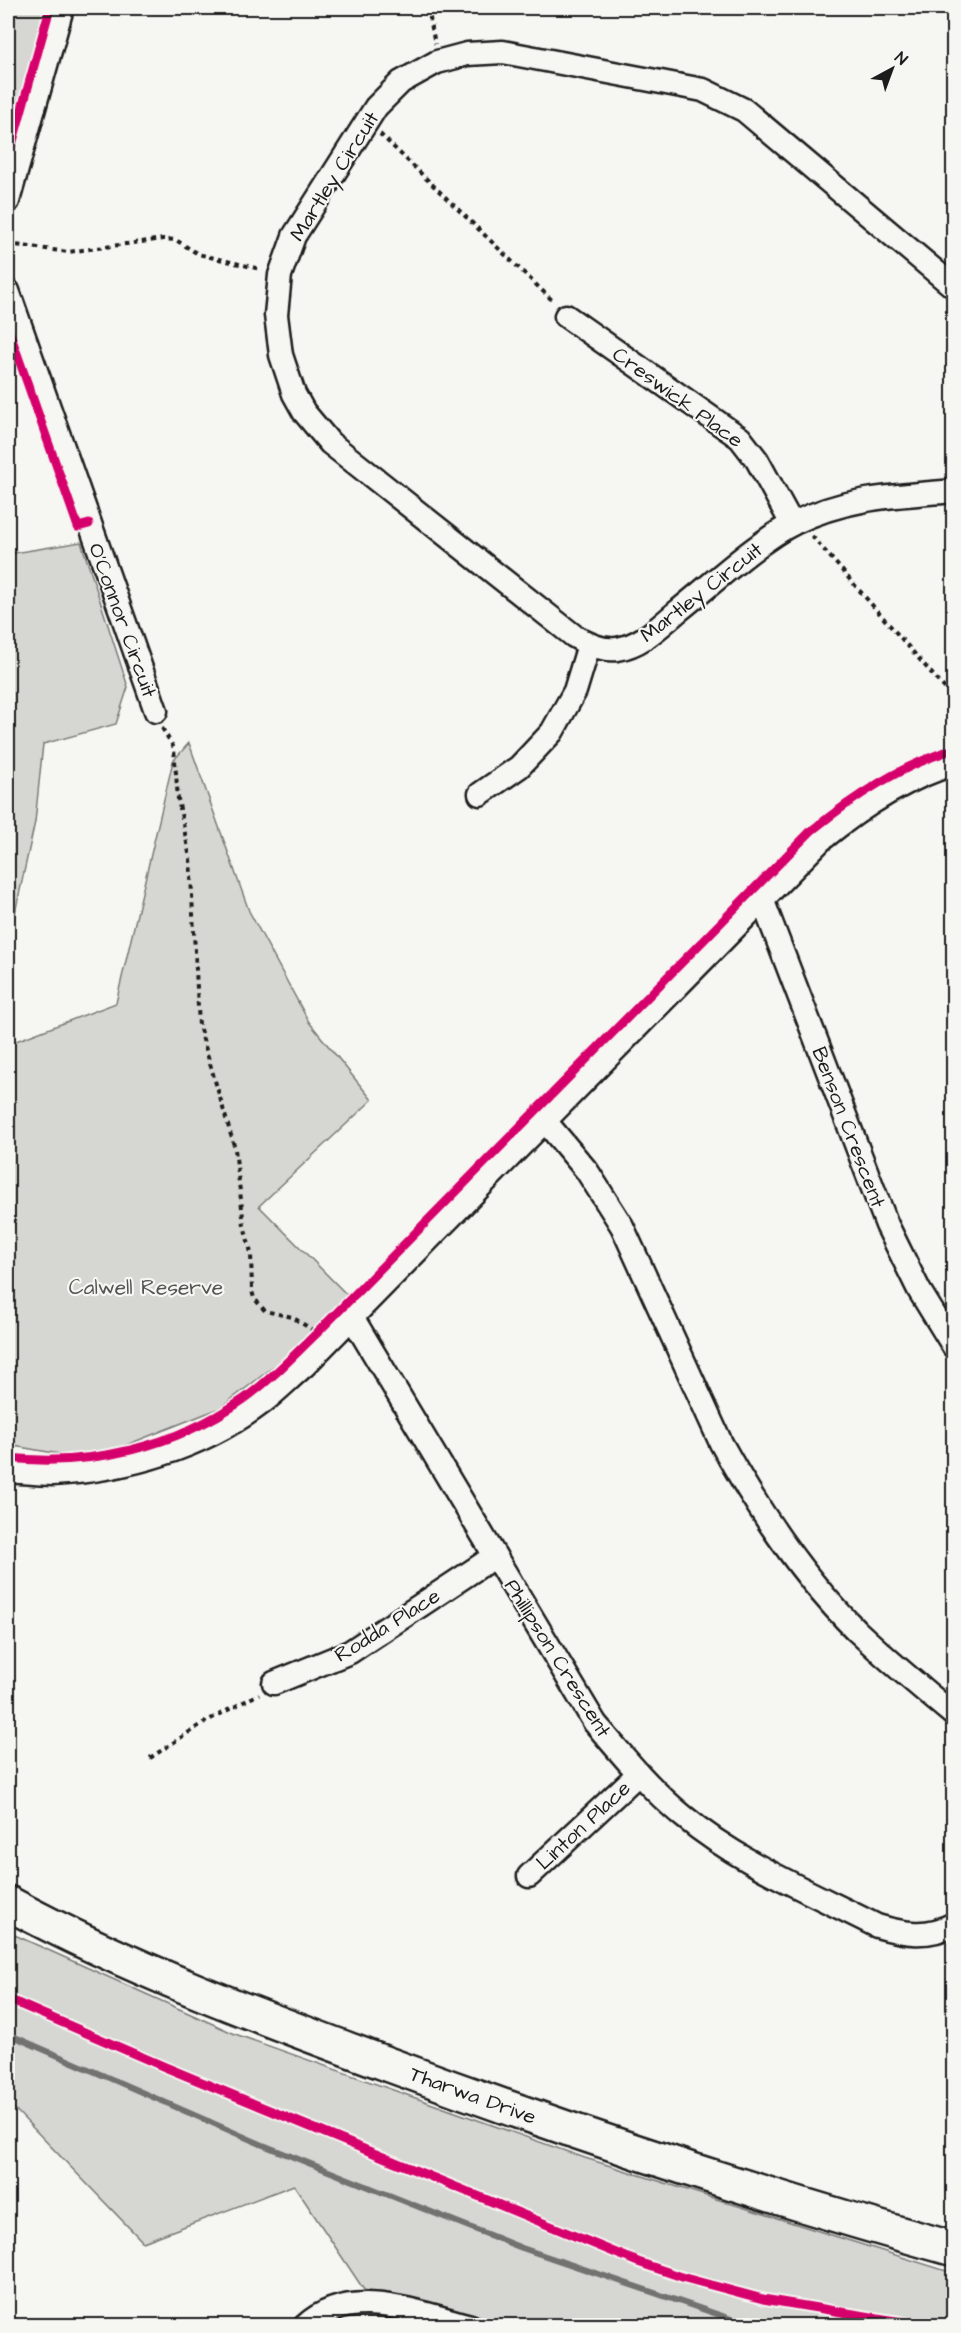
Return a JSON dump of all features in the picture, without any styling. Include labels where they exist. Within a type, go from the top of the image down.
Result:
[{"type":"main road","name":"Tharwa Drive","points":[[8,1903],[169,1980],[242,2010],[498,2105],[830,2215],[954,2249]]},
{"type":"street","points":[[8,201],[62,8]]},
{"type":"street","name":"Martley Circuit","points":[[954,287],[744,110],[703,90],[503,52],[467,54],[432,64],[401,82],[376,107],[294,236],[280,275],[276,315],[280,355],[294,394],[304,412],[330,443],[574,636],[589,645],[616,649],[642,641],[760,546],[798,522],[827,508],[863,499],[954,490]]},
{"type":"street","name":"O'Connor Circuit","points":[[8,291],[156,711]]},
{"type":"street","name":"Creswick Place","points":[[566,316],[740,438],[798,522]]},
{"type":"street","points":[[480,794],[519,767],[552,732],[575,691],[589,645]]},
{"type":"street","points":[[8,1471],[51,1474],[107,1469],[162,1455],[214,1433],[262,1403],[304,1366],[822,840],[843,822],[890,791],[954,764]]},
{"type":"street","name":"Benson Crescent","points":[[762,899],[887,1225],[919,1290],[954,1347]]},
{"type":"street","points":[[544,1121],[587,1171],[622,1226],[721,1443],[740,1477],[782,1541],[856,1630],[954,1715]]},
{"type":"street","name":"Phillipson Crescent","points":[[352,1317],[595,1723],[638,1774],[683,1817],[735,1853],[877,1926],[902,1934],[928,1934],[954,1924]]},
{"type":"street","name":"Rodda Place","points":[[274,1683],[350,1652],[495,1556]]},
{"type":"street","name":"Linton Place","points":[[529,1876],[638,1774]]},
{"type":"street","points":[[305,2325],[333,2308],[359,2303],[386,2305],[471,2325]]},
{"type":"path","points":[[428,8],[435,38]]},
{"type":"path","points":[[389,142],[566,316]]},
{"type":"path","points":[[8,244],[68,252],[164,239],[176,240],[198,254],[235,261],[280,275]]},
{"type":"path","points":[[798,522],[954,699]]},
{"type":"path","points":[[156,711],[164,734],[174,748],[178,799],[190,858],[199,1026],[235,1149],[244,1225],[251,1253],[252,1291],[254,1298],[265,1311],[292,1317],[308,1326]]},
{"type":"path","points":[[308,1341],[324,1326]]},
{"type":"path","points":[[150,1758],[203,1723],[253,1698],[274,1683]]},
{"type":"green space","points":[[8,8],[52,8],[8,185]]},
{"type":"green space","points":[[81,542],[128,687],[116,724],[43,744],[35,822],[8,945],[8,554]]},
{"type":"green space","name":"Calwell Reserve","points":[[189,743],[249,911],[309,1022],[372,1100],[259,1206],[348,1296],[290,1354],[220,1408],[106,1453],[60,1454],[8,1445],[8,1044],[116,1003],[173,761]]},
{"type":"green space","points":[[8,1932],[235,2034],[585,2158],[953,2273],[953,2325],[507,2325],[364,2290],[294,2185],[143,2242],[8,2102]]},
{"type":"waterway","points":[[8,2034],[263,2145],[522,2248],[752,2326]]},
{"type":"cycle path","points":[[8,159],[50,8]]},
{"type":"cycle path","points":[[8,328],[78,527],[89,524]]},
{"type":"cycle path","points":[[8,1458],[70,1459],[131,1450],[190,1430],[254,1392],[316,1334],[811,831],[879,783],[915,764],[954,749]]},
{"type":"cycle path","points":[[8,1999],[165,2067],[638,2262],[685,2278],[763,2299],[926,2326]]}]
